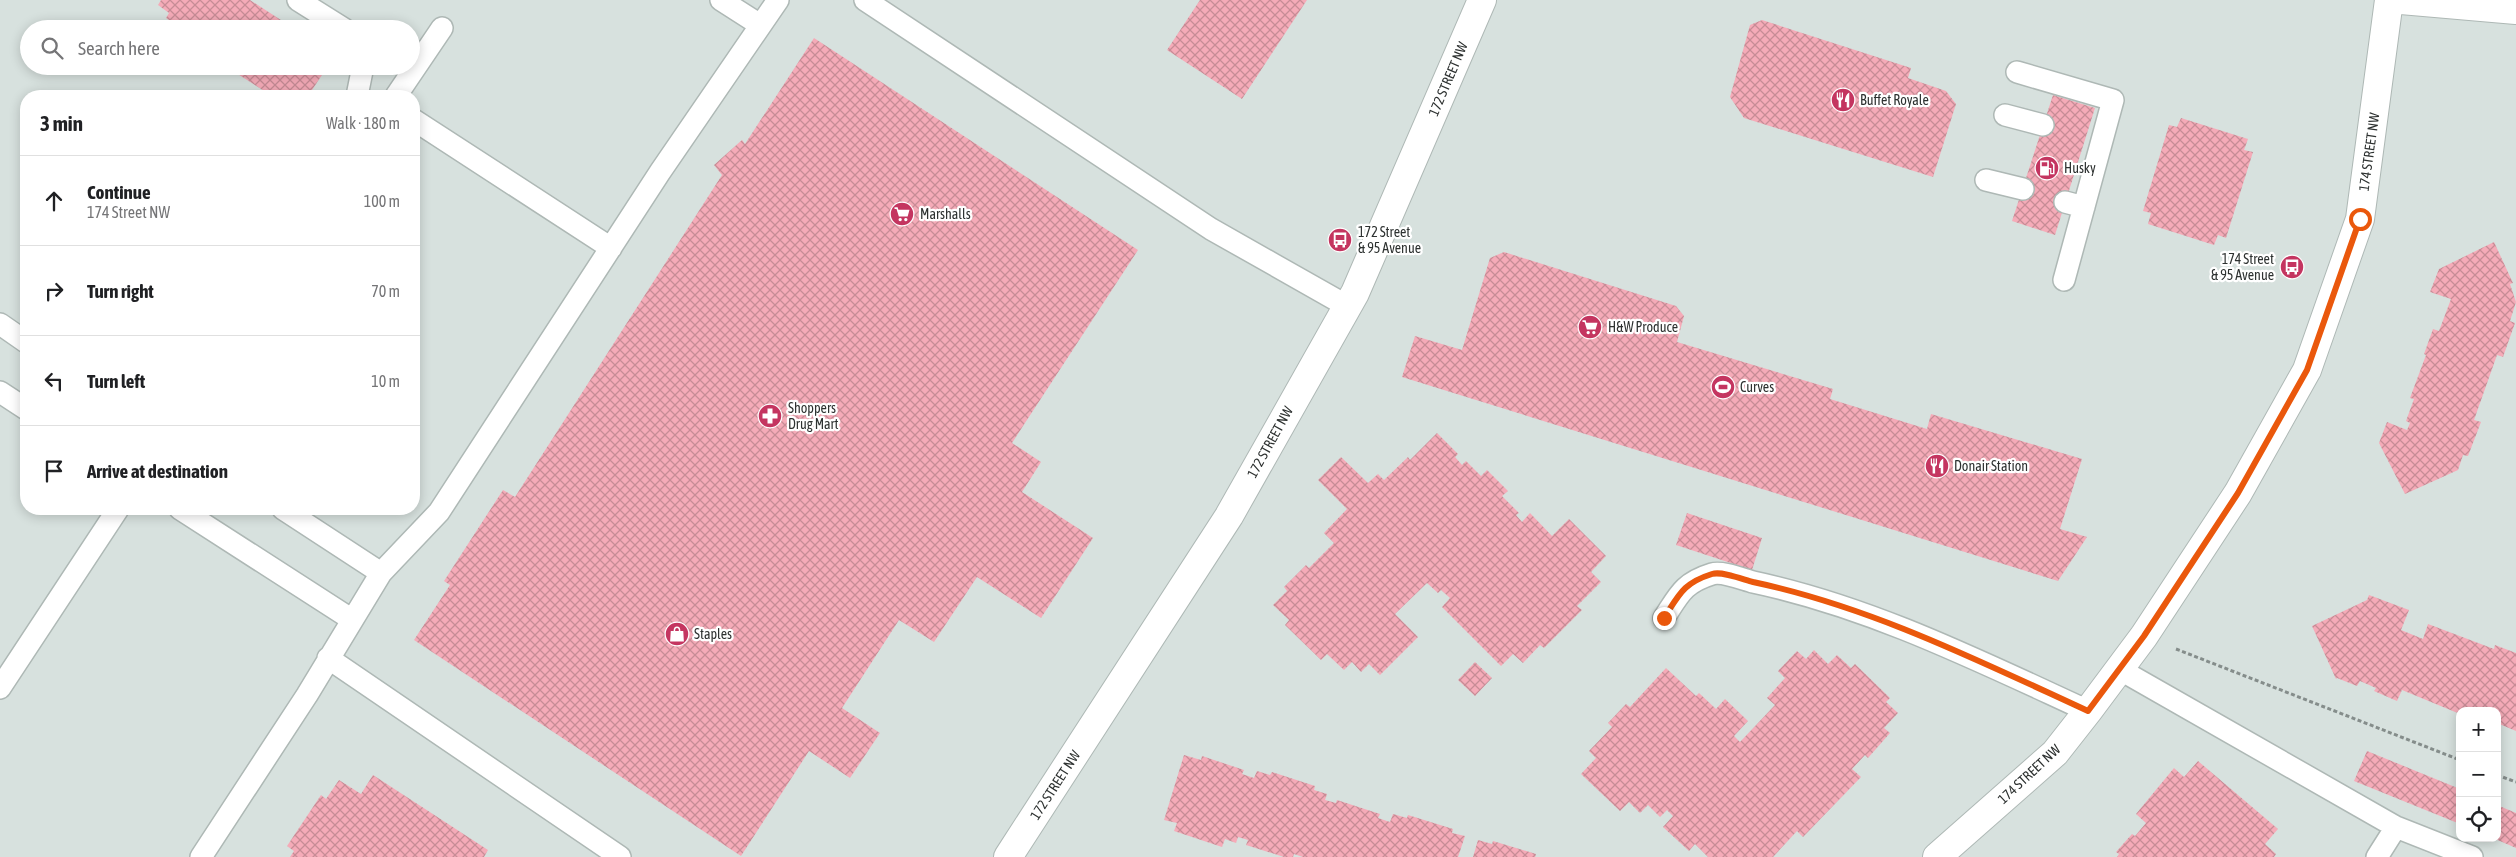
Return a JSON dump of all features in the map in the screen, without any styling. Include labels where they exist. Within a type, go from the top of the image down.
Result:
[{"type":"street","name":"172 STREET NW","points":[[1008,857],[1229,516],[1355,293],[1482,0]]},
{"type":"street","name":"174 STREET NW","points":[[1937,857],[2055,753],[2088,711],[2144,636],[2238,493],[2307,370],[2360,219],[2389,0]]},
{"type":"street","points":[[2401,0],[2516,10]]},
{"type":"lane","points":[[298,0],[330,20]]},
{"type":"lane","points":[[721,0],[760,25]]},
{"type":"lane","points":[[202,857],[351,619],[382,573],[438,512],[611,248],[778,0]]},
{"type":"lane","points":[[865,0],[1211,229],[1347,306]]},
{"type":"lane","points":[[420,61],[442,28]]},
{"type":"lane","points":[[2017,72],[2113,100],[2095,137],[2075,205],[2064,280]]},
{"type":"lane","points":[[358,90],[361,75]]},
{"type":"lane","points":[[400,90],[410,75]]},
{"type":"lane","points":[[2005,115],[2043,125]]},
{"type":"lane","points":[[420,124],[611,248]]},
{"type":"lane","points":[[1986,180],[2023,189]]},
{"type":"lane","points":[[0,324],[20,338]]},
{"type":"lane","points":[[0,392],[20,405]]},
{"type":"lane","points":[[0,688],[114,515]]},
{"type":"lane","points":[[189,515],[351,619]]},
{"type":"lane","points":[[292,515],[382,573]]},
{"type":"lane","points":[[1664,618],[1685,587],[1714,573],[1779,587],[1857,611],[1931,639],[2088,711]]},
{"type":"lane","points":[[328,658],[620,857]]},
{"type":"lane","points":[[2119,669],[2396,826],[2472,857]]},
{"type":"lane","points":[[2377,857],[2396,826]]},
{"type":"path","points":[[2144,636],[2456,758]]},
{"type":"path","points":[[2501,776],[2516,782]]},
{"type":"building","points":[[161,0],[250,0],[281,20],[169,20],[166,18],[169,13],[158,5]]},
{"type":"building","points":[[1200,0],[1307,0],[1242,99],[1167,50]]},
{"type":"building","name":"Buffet Royale","points":[[1762,20],[1911,68],[1908,78],[1946,91],[1956,104],[1933,177],[1744,118],[1730,97],[1750,25]]},
{"type":"building","points":[[814,38],[1138,250],[1012,443],[1041,462],[1022,492],[1093,538],[1041,618],[977,577],[934,642],[899,620],[842,708],[880,733],[850,778],[809,751],[741,856],[414,640],[450,585],[444,581],[503,490],[515,497],[722,175],[714,165],[742,140],[745,144]]},
{"type":"building","points":[[239,75],[322,75],[312,90],[263,90]]},
{"type":"building","points":[[2053,95],[2095,108],[2055,235],[2012,221]]},
{"type":"building","points":[[2181,118],[2248,139],[2244,150],[2253,152],[2226,238],[2218,235],[2214,245],[2148,224],[2151,213],[2143,211],[2169,125],[2177,127]]},
{"type":"building","points":[[2494,242],[2513,283],[2510,284],[2516,302],[2510,321],[2515,323],[2503,357],[2497,355],[2474,420],[2481,422],[2468,456],[2463,455],[2458,470],[2405,494],[2379,443],[2387,422],[2407,430],[2410,423],[2406,421],[2414,399],[2410,398],[2426,355],[2424,354],[2433,329],[2439,331],[2451,299],[2430,292],[2439,269]]},
{"type":"building","points":[[1504,252],[1676,306],[1684,316],[1677,342],[1833,389],[1830,399],[1927,429],[1931,414],[2082,459],[2060,529],[2087,537],[2058,581],[1402,377],[1415,336],[1462,350],[1490,258]]},
{"type":"building","points":[[1437,433],[1458,454],[1455,457],[1462,465],[1466,461],[1481,476],[1487,470],[1508,491],[1502,496],[1519,513],[1516,515],[1522,522],[1530,513],[1552,536],[1569,519],[1606,556],[1591,572],[1601,582],[1577,606],[1582,610],[1544,648],[1540,645],[1523,663],[1513,654],[1501,666],[1442,607],[1450,598],[1441,590],[1438,593],[1427,583],[1395,614],[1418,637],[1380,675],[1369,664],[1361,672],[1352,662],[1344,670],[1327,654],[1321,660],[1285,625],[1289,620],[1273,605],[1287,591],[1284,587],[1306,565],[1309,568],[1334,543],[1324,533],[1347,509],[1318,480],[1341,457],[1368,483],[1378,474],[1384,480],[1408,457],[1410,460]]},
{"type":"building","points":[[1687,513],[1762,538],[1752,570],[1676,545]]},
{"type":"building","points":[[2369,595],[2409,610],[2401,630],[2423,639],[2428,624],[2494,649],[2495,645],[2516,653],[2516,731],[2501,725],[2501,707],[2456,707],[2456,712],[2402,690],[2397,701],[2374,691],[2376,688],[2360,681],[2357,686],[2336,679],[2312,626],[2367,600]]},
{"type":"building","points":[[1814,650],[1828,664],[1837,655],[1851,668],[1855,664],[1890,698],[1886,702],[1898,713],[1884,728],[1890,733],[1868,758],[1865,755],[1852,769],[1861,777],[1803,837],[1797,831],[1773,857],[1708,857],[1695,844],[1689,851],[1663,827],[1673,816],[1667,810],[1660,817],[1648,805],[1640,813],[1629,802],[1620,811],[1581,774],[1596,758],[1589,751],[1612,727],[1608,723],[1626,704],[1630,707],[1666,668],[1696,696],[1699,693],[1716,709],[1725,699],[1748,721],[1734,736],[1740,742],[1775,705],[1767,698],[1785,678],[1778,671],[1797,651],[1806,659]]},
{"type":"building","points":[[1475,662],[1492,678],[1475,696],[1458,680]]},
{"type":"building","points":[[2367,751],[2456,787],[2456,822],[2354,781]]},
{"type":"building","points":[[1184,755],[1201,760],[1202,756],[1244,770],[1242,774],[1254,778],[1257,771],[1270,775],[1272,772],[1315,786],[1314,790],[1327,794],[1325,800],[1336,803],[1337,800],[1380,814],[1378,818],[1390,822],[1393,814],[1407,818],[1408,815],[1453,829],[1452,833],[1465,836],[1458,857],[1303,857],[1294,854],[1293,857],[1284,857],[1246,845],[1248,840],[1238,837],[1236,843],[1225,839],[1222,847],[1174,831],[1177,823],[1164,820]]},
{"type":"building","points":[[2198,761],[2278,829],[2265,844],[2276,854],[2274,857],[2117,857],[2119,854],[2116,852],[2132,834],[2135,836],[2146,823],[2136,814],[2174,768],[2184,777]]},
{"type":"building","points":[[373,775],[488,850],[484,857],[290,857],[294,851],[287,846],[321,795],[326,799],[339,780],[361,794]]},
{"type":"building","points":[[2501,807],[2516,813],[2516,848],[2501,841]]},
{"type":"building","points":[[1478,840],[1492,844],[1493,841],[1536,854],[1535,857],[1473,857]]},
{"type":"place","name":"Buffet Royale","points":[[1843,100]]},
{"type":"place","name":"Husky","points":[[2047,168]]},
{"type":"place","name":"Marshalls","points":[[902,214]]},
{"type":"place","name":"172 Street & 95 Avenue","points":[[1340,240]]},
{"type":"place","name":"174 Street & 95 Avenue","points":[[2292,267]]},
{"type":"place","name":"H&W Produce","points":[[1590,327]]},
{"type":"place","name":"Curves","points":[[1723,387]]},
{"type":"place","name":"Shoppers Drug Mart","points":[[770,416]]},
{"type":"place","name":"Donair Station","points":[[1937,466]]},
{"type":"place","name":"Staples","points":[[677,634]]},
{"type":"route","points":[[1664,618],[1685,587],[1714,573],[1779,587],[1857,611],[1931,639],[2088,711],[2144,636],[2238,493],[2307,370],[2360,219]]}]
